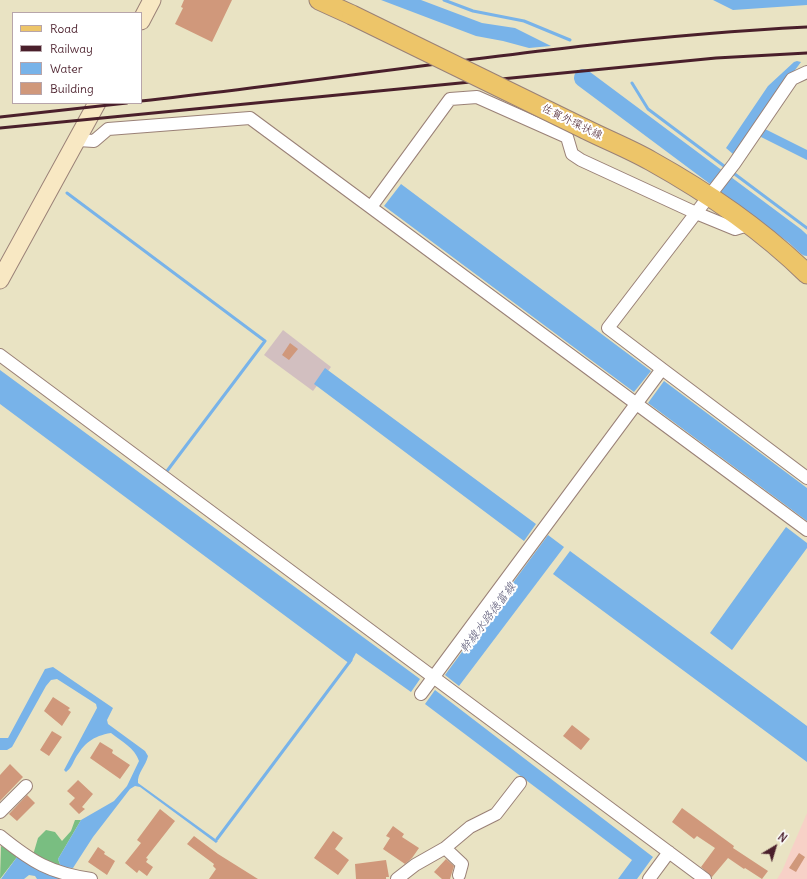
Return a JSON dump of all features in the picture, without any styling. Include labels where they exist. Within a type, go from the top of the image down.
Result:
[{"type":"main road","name":"佐賀外環状線","points":[[319,0],[712,192],[748,225],[791,259],[807,274]]},
{"type":"street","points":[[142,19],[152,0]]},
{"type":"street","points":[[807,72],[792,78],[734,164],[608,328],[807,478]]},
{"type":"street","points":[[371,207],[450,99],[477,97],[567,137],[572,154],[581,160],[696,213],[735,229],[748,225]]},
{"type":"street","points":[[0,280],[96,104]]},
{"type":"street","points":[[78,140],[94,141],[108,129],[250,118],[635,404],[804,527]]},
{"type":"street","points":[[0,355],[431,685],[452,690],[705,879]]},
{"type":"street","points":[[431,685],[536,539],[662,369]]},
{"type":"street","points":[[397,879],[415,865],[445,848],[470,827],[496,814],[520,782]]},
{"type":"street","points":[[0,812],[26,786]]},
{"type":"street","points":[[0,836],[20,852],[42,866],[65,875],[91,879]]},
{"type":"street","points":[[445,848],[462,864],[459,875]]},
{"type":"street","points":[[649,879],[669,852]]},
{"type":"shaded area","points":[[283,330],[331,367],[313,391],[264,355]]},
{"type":"shaded area","points":[[807,813],[807,879],[777,879],[782,871]]},
{"type":"green space","points":[[75,820],[81,820],[58,859],[61,867],[33,855],[38,838],[46,830],[55,832],[62,841],[71,831]]},
{"type":"green space","points":[[1,846],[13,851],[17,857],[0,879]]},
{"type":"water","points":[[381,0],[421,0],[482,23],[515,28],[551,46],[529,48],[476,36]]},
{"type":"water","points":[[713,0],[807,0],[807,5],[733,10]]},
{"type":"water","points":[[794,62],[801,62],[755,124],[807,150],[807,160],[751,132],[733,154],[726,148],[768,86]]},
{"type":"water","points":[[401,184],[651,371],[634,392],[384,206]]},
{"type":"water","points":[[325,368],[536,524],[524,541],[314,384]]},
{"type":"water","points":[[0,370],[420,679],[411,692],[356,653],[350,664],[0,404]]},
{"type":"water","points":[[664,381],[807,488],[807,521],[648,403]]},
{"type":"water","points":[[786,527],[807,543],[807,548],[732,650],[710,633]]},
{"type":"water","name":"幹線水路徳富線","points":[[548,535],[564,547],[459,686],[445,675]]},
{"type":"water","points":[[570,551],[807,726],[807,762],[553,574]]},
{"type":"water","points":[[53,667],[113,708],[107,720],[108,724],[145,751],[148,756],[139,776],[138,783],[218,841],[216,843],[140,787],[135,786],[130,789],[93,837],[73,868],[61,867],[58,859],[81,820],[114,801],[127,786],[139,761],[131,749],[111,733],[99,736],[90,741],[78,753],[69,769],[66,772],[64,770],[97,708],[96,704],[57,679],[51,680],[46,686],[12,747],[7,750],[0,750],[0,738],[8,738],[45,669]]},
{"type":"water","points":[[435,690],[653,857],[637,879],[618,879],[632,860],[425,704]]},
{"type":"water","points":[[17,857],[61,879],[37,879],[35,876],[29,875],[24,879],[1,879]]},
{"type":"building","points":[[184,0],[232,0],[212,42],[175,24],[183,8],[181,7]]},
{"type":"building","points":[[290,343],[298,349],[289,360],[282,355]]},
{"type":"building","points":[[53,697],[70,708],[68,710],[71,712],[62,726],[44,711]]},
{"type":"building","points":[[572,725],[590,739],[581,750],[563,736]]},
{"type":"building","points":[[52,731],[62,737],[49,756],[40,750]]},
{"type":"building","points":[[100,742],[113,750],[112,753],[130,765],[120,779],[90,758]]},
{"type":"building","points":[[10,764],[23,777],[0,801],[0,775]]},
{"type":"building","points":[[78,780],[93,794],[82,807],[85,809],[79,814],[69,804],[75,798],[67,791]]},
{"type":"building","points":[[27,795],[35,803],[17,821],[9,814]]},
{"type":"building","points":[[682,808],[734,846],[733,848],[768,871],[762,879],[728,858],[712,877],[701,867],[715,848],[697,836],[694,839],[672,822]]},
{"type":"building","points":[[160,809],[175,821],[146,858],[148,859],[146,862],[153,867],[147,876],[139,870],[137,873],[125,863],[141,843],[137,840]]},
{"type":"building","points":[[393,826],[404,834],[402,837],[419,848],[412,858],[405,864],[383,849],[390,838],[386,836]]},
{"type":"building","points":[[333,831],[343,838],[335,849],[349,860],[338,875],[314,858]]},
{"type":"building","points":[[194,836],[218,854],[258,879],[209,879],[216,869],[213,866],[214,864],[187,844]]},
{"type":"building","points":[[98,847],[105,852],[104,854],[115,861],[107,875],[88,862]]},
{"type":"building","points":[[799,853],[805,857],[796,872],[789,868]]},
{"type":"building","points":[[446,859],[454,866],[450,879],[442,879],[434,872]]},
{"type":"building","points":[[386,860],[389,877],[386,877],[386,879],[356,879],[355,864]]},
{"type":"waterway","points":[[444,0],[473,11],[524,21],[570,40]]},
{"type":"waterway","points":[[583,78],[795,236],[807,247]]},
{"type":"waterway","points":[[632,83],[648,109],[728,169]]},
{"type":"waterway","points":[[732,172],[807,228]]},
{"type":"waterway","points":[[67,193],[265,341],[167,471]]},
{"type":"waterway","points":[[217,839],[351,660]]},
{"type":"railway","points":[[142,101],[557,49],[723,32],[807,27]]},
{"type":"railway","points":[[0,128],[716,58],[807,53]]},
{"type":"railway","points":[[0,117],[118,104]]}]
